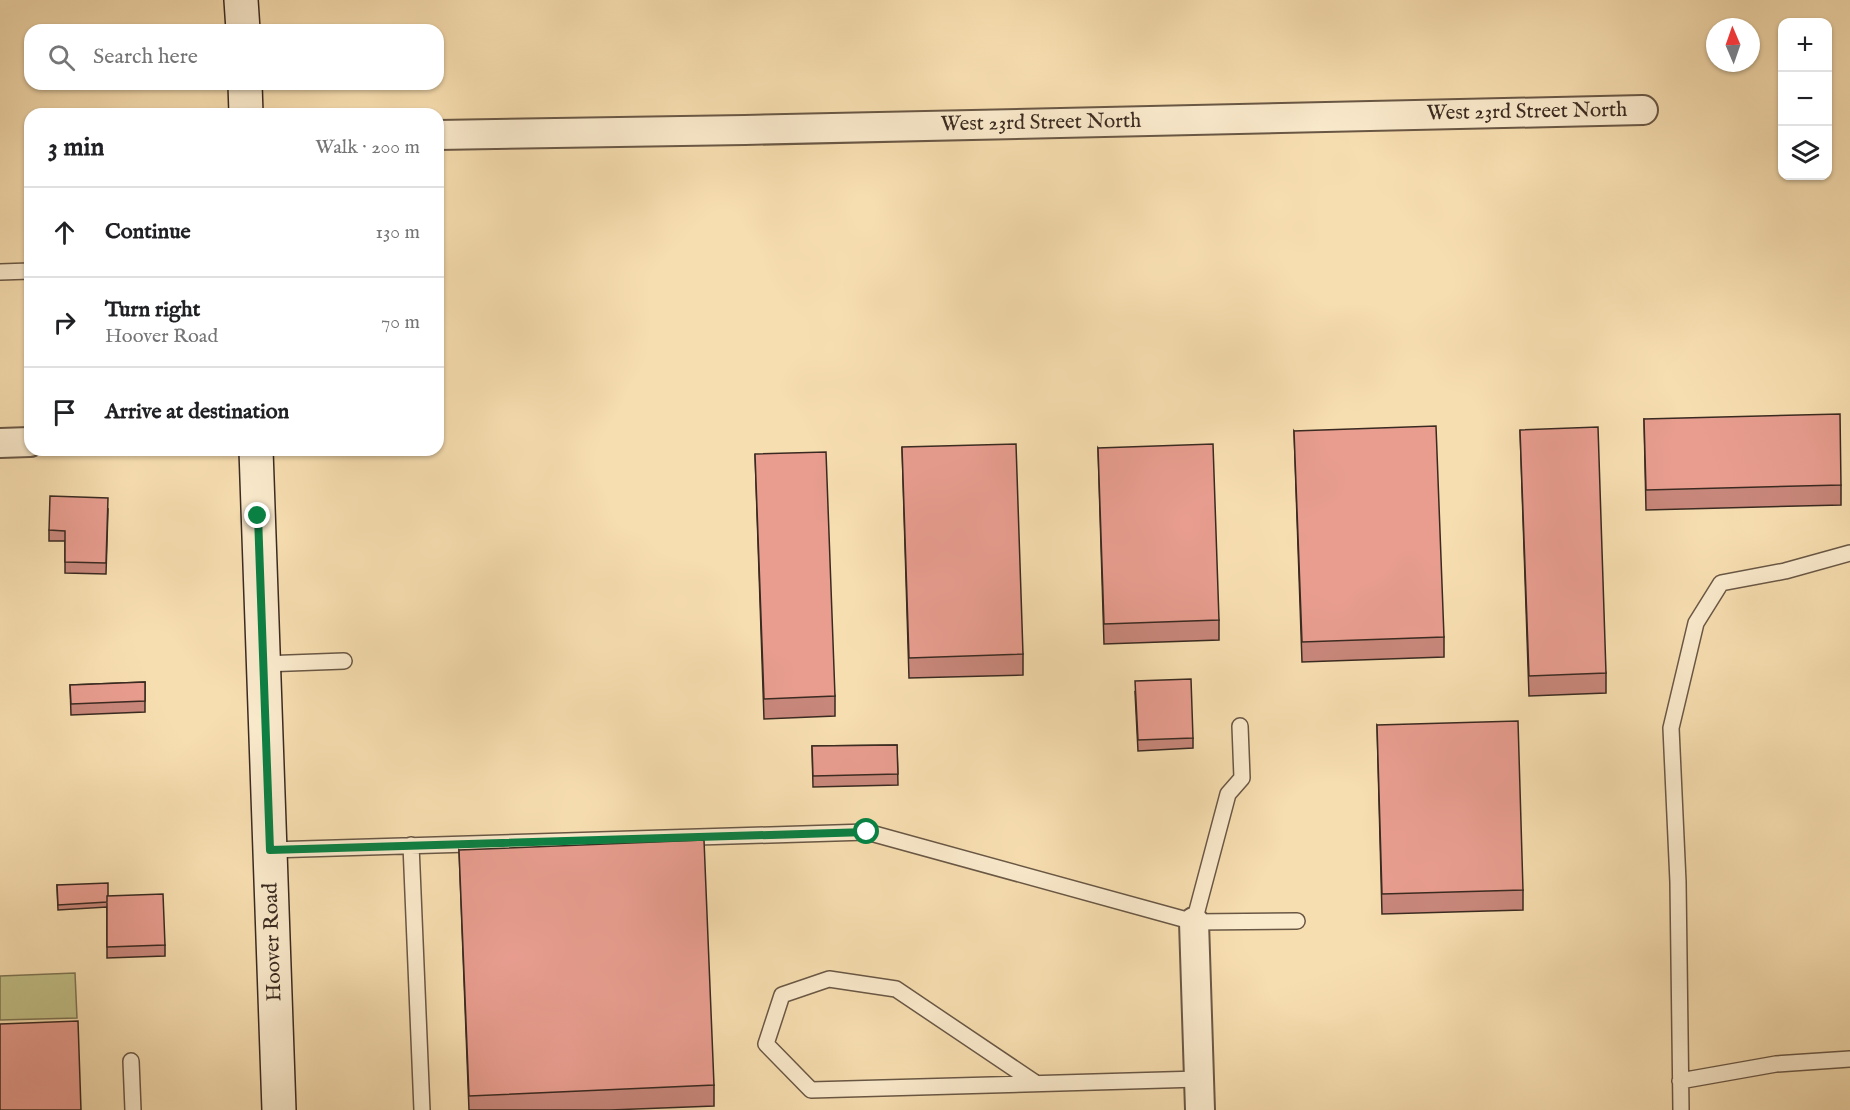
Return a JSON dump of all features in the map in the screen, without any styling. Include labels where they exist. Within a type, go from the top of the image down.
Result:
[{"type":"street","points":[[242,0],[243,24]]},
{"type":"street","points":[[245,90],[246,108]]},
{"type":"street","name":"West 23rd Street North","points":[[444,135],[1643,110]]},
{"type":"street","points":[[0,444],[24,442]]},
{"type":"street","name":"Hoover Road","points":[[256,456],[279,1110]]},
{"type":"street","points":[[1194,922],[1200,1110]]},
{"type":"lane","points":[[0,272],[24,271]]},
{"type":"lane","points":[[1681,1110],[1678,882],[1671,728],[1696,623],[1721,583],[1785,571],[1850,553]]},
{"type":"lane","points":[[263,664],[344,661]]},
{"type":"lane","points":[[1194,922],[1228,794],[1242,778],[1240,726]]},
{"type":"lane","points":[[270,850],[867,832],[1194,922],[1297,921]]},
{"type":"lane","points":[[411,845],[422,1110]]},
{"type":"lane","points":[[1034,1082],[897,989],[885,987],[829,980],[782,995],[766,1044],[811,1090],[1199,1078]]},
{"type":"lane","points":[[1680,1081],[1776,1064],[1850,1059]]},
{"type":"lane","points":[[131,1061],[133,1110]]},
{"type":"shaded area","points":[[75,973],[77,1018],[0,1020],[0,976]]},
{"type":"building","points":[[1840,414],[1841,485],[1646,490],[1644,419]]},
{"type":"building","points":[[1436,426],[1444,637],[1302,642],[1294,431]]},
{"type":"building","points":[[1598,427],[1606,673],[1529,676],[1520,430]]},
{"type":"building","points":[[1016,444],[1023,654],[909,658],[902,447]]},
{"type":"building","points":[[1213,444],[1219,620],[1104,624],[1098,448]]},
{"type":"building","points":[[826,452],[835,696],[764,699],[755,454]]},
{"type":"building","points":[[50,496],[108,498],[106,563],[65,562],[65,531],[49,530]]},
{"type":"building","points":[[1191,679],[1193,738],[1138,740],[1135,681]]},
{"type":"building","points":[[145,682],[145,701],[71,704],[70,685]]},
{"type":"building","points":[[1518,721],[1523,890],[1382,894],[1377,725]]},
{"type":"building","points":[[897,745],[898,774],[813,776],[812,746]]},
{"type":"building","points":[[704,840],[714,1085],[469,1096],[459,850]]},
{"type":"building","points":[[108,883],[107,902],[58,905],[57,885]]},
{"type":"building","points":[[163,894],[165,945],[107,947],[107,896]]},
{"type":"building","points":[[78,1021],[81,1110],[0,1110],[0,1024]]},
{"type":"route","points":[[258,516],[270,850],[867,832]]}]
